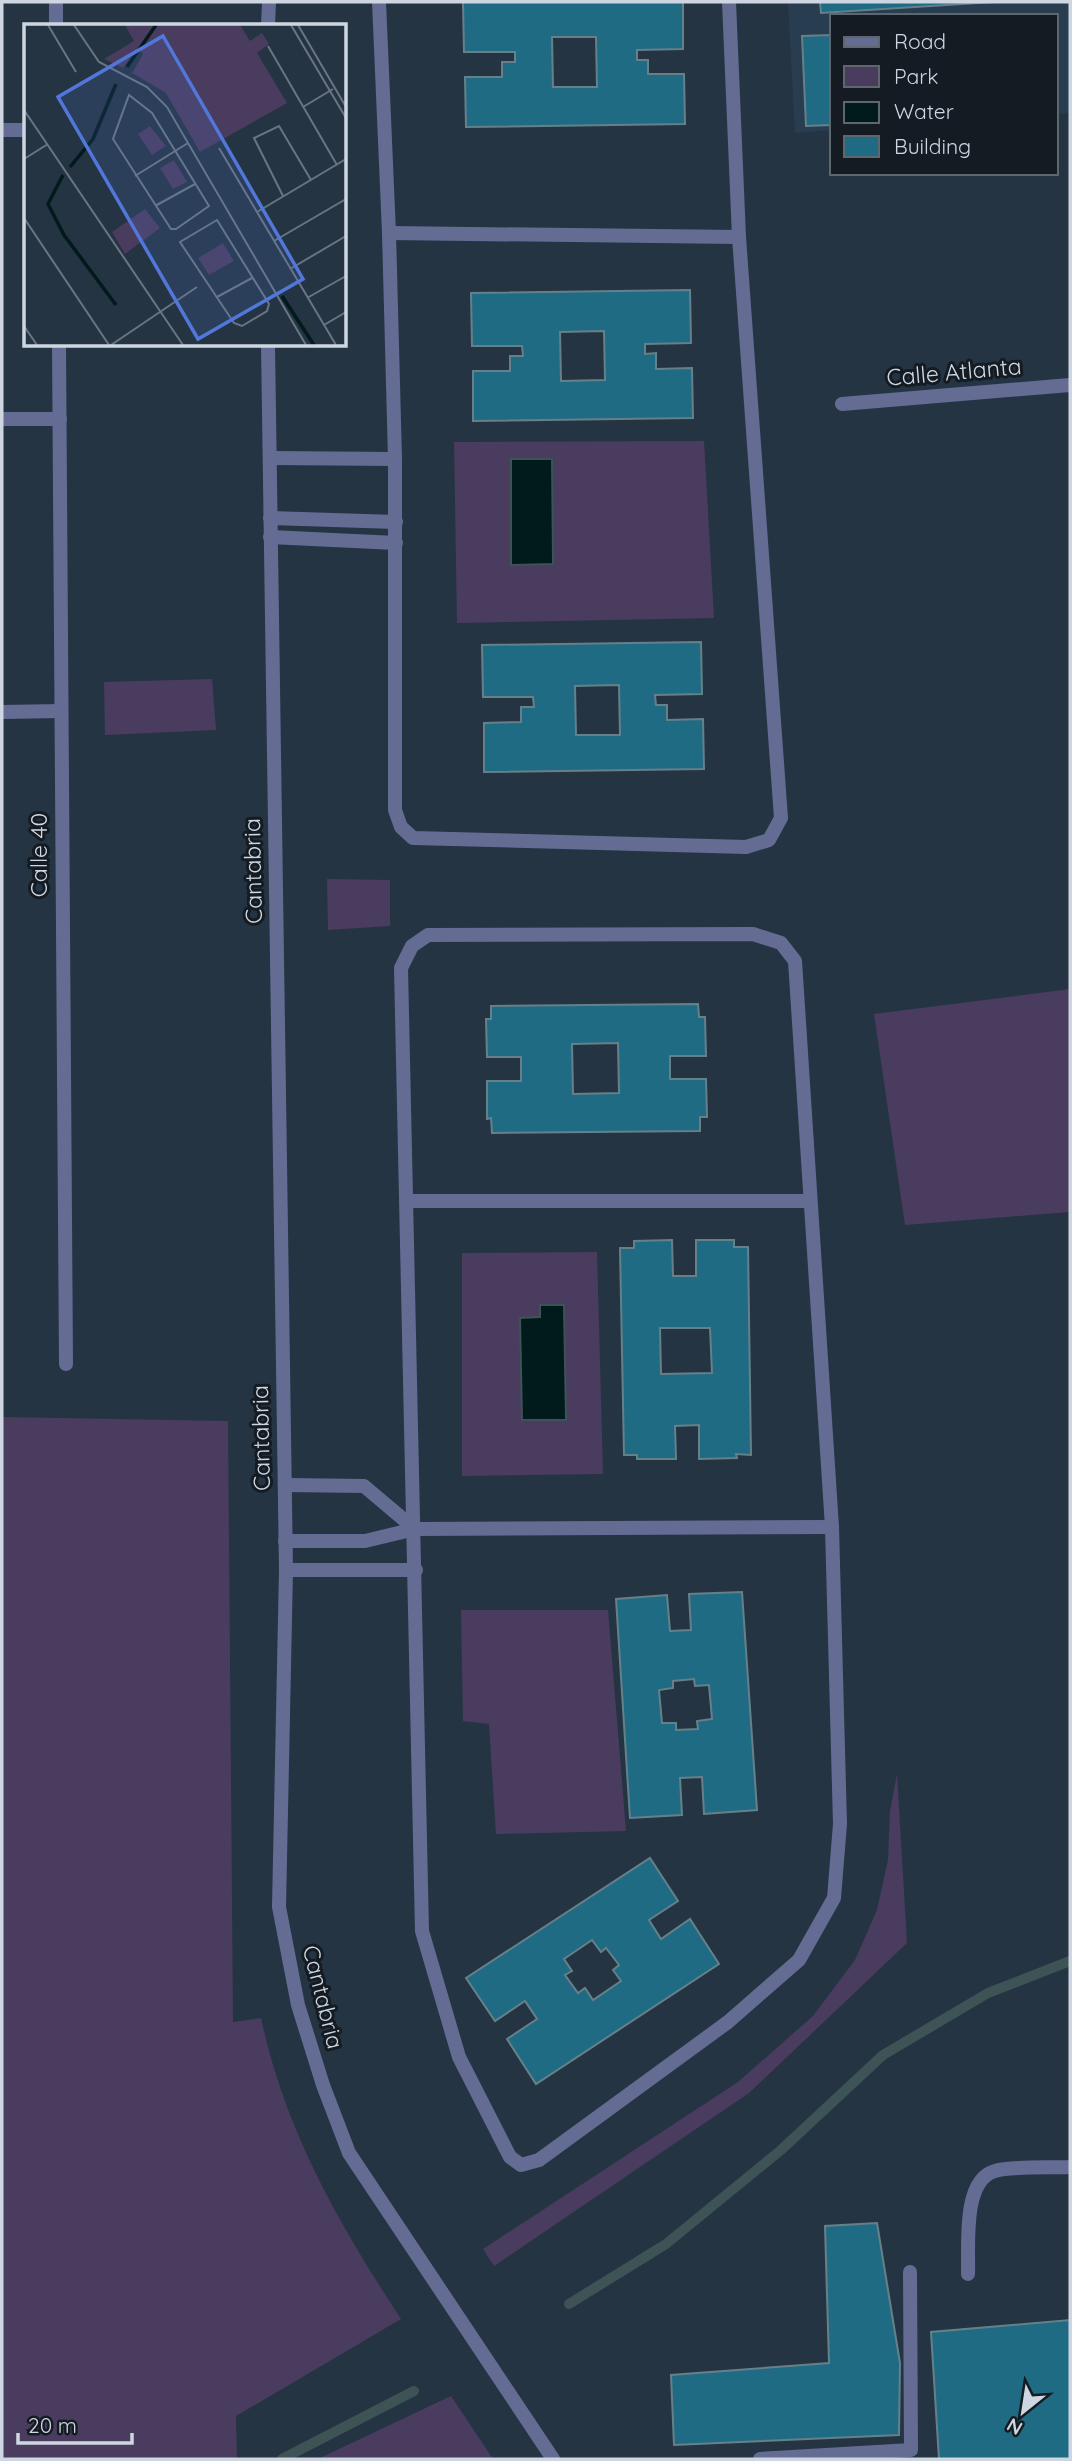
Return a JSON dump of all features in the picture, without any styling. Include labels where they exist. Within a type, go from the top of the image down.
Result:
[{"type":"street","points":[[56,2],[56,24]]},
{"type":"street","points":[[268,24],[269,2]]},
{"type":"street","points":[[379,2],[395,459],[395,810],[401,827],[413,838],[746,846],[769,840],[781,818],[739,237],[729,2]]},
{"type":"street","points":[[2,130],[24,130]]},
{"type":"street","points":[[389,233],[739,237]]},
{"type":"street","name":"Calle 40","points":[[59,346],[66,1364]]},
{"type":"street","name":"Cantabria","points":[[268,346],[286,1570],[279,1907],[299,2005],[323,2085],[349,2153],[553,2459]]},
{"type":"street","name":"Calle Atlanta","points":[[842,404],[1070,385]]},
{"type":"street","points":[[2,419],[60,419]]},
{"type":"street","points":[[270,458],[395,459]]},
{"type":"street","points":[[270,518],[396,522]]},
{"type":"street","points":[[270,537],[396,543]]},
{"type":"street","points":[[2,712],[61,711]]},
{"type":"street","points":[[753,934],[781,943],[795,961],[810,1201],[832,1527],[840,1824],[834,1898],[799,1960],[728,2022],[539,2160],[522,2165],[510,2157],[458,2057],[422,1931],[401,968],[412,946],[428,935],[753,934]]},
{"type":"street","points":[[407,1200],[810,1201]]},
{"type":"street","points":[[285,1485],[364,1486],[415,1529]]},
{"type":"street","points":[[285,1541],[365,1541],[415,1529],[832,1527]]},
{"type":"street","points":[[286,1570],[416,1570]]},
{"type":"street","points":[[968,2274],[971,2196],[980,2179],[994,2171],[1070,2167]]},
{"type":"street","points":[[760,2459],[911,2450],[910,2272]]},
{"type":"shaded area","points":[[788,2],[1070,2],[1070,113],[1058,114],[1058,14],[830,14],[830,130],[795,133]]},
{"type":"green space","points":[[704,441],[714,618],[457,623],[454,442]]},
{"type":"green space","points":[[212,679],[216,730],[105,735],[104,682]]},
{"type":"green space","points":[[327,879],[390,880],[390,926],[328,930]]},
{"type":"green space","points":[[1070,989],[1070,1212],[905,1225],[874,1014]]},
{"type":"green space","points":[[597,1252],[603,1474],[462,1476],[462,1253]]},
{"type":"green space","points":[[2,1417],[228,1421],[233,2022],[261,2018],[271,2059],[299,2138],[356,2248],[401,2319],[236,2416],[237,2459],[2,2459]]},
{"type":"green space","points":[[461,1610],[608,1610],[626,1831],[496,1834],[489,1724],[463,1721]]},
{"type":"green space","points":[[897,1774],[907,1943],[749,2093],[494,2266],[483,2249],[738,2082],[813,2016],[855,1960],[877,1910],[888,1860],[890,1811]]},
{"type":"green space","points":[[451,2396],[493,2459],[318,2459]]},
{"type":"water","points":[[511,459],[552,459],[553,564],[511,565]]},
{"type":"water","points":[[540,1305],[564,1305],[566,1420],[522,1420],[520,1318],[540,1317]]},
{"type":"building","points":[[463,2],[683,2],[683,49],[637,50],[637,60],[648,60],[648,74],[684,74],[685,124],[466,127],[465,77],[502,77],[502,62],[515,62],[515,52],[464,52]],"holes":[[[552,37],[596,37],[597,87],[553,87]]]},
{"type":"building","points":[[820,2],[994,2],[821,13]]},
{"type":"building","points":[[830,35],[830,125],[806,126],[802,36]]},
{"type":"building","points":[[690,290],[691,343],[645,344],[645,354],[656,353],[656,369],[692,368],[693,418],[473,421],[473,371],[510,371],[510,356],[523,356],[522,346],[472,346],[471,293]],"holes":[[[604,331],[605,380],[561,381],[560,332]]]},
{"type":"building","points":[[701,642],[702,694],[655,695],[656,705],[667,705],[667,720],[703,719],[704,769],[484,772],[484,723],[521,722],[521,707],[534,707],[533,697],[483,697],[482,645]],"holes":[[[619,685],[620,735],[576,735],[575,686]]]},
{"type":"building","points":[[698,1004],[699,1017],[705,1017],[706,1056],[670,1056],[670,1079],[706,1079],[707,1117],[700,1117],[700,1131],[492,1133],[491,1118],[487,1119],[487,1081],[521,1081],[521,1057],[487,1057],[486,1019],[491,1019],[491,1006]],"holes":[[[618,1043],[619,1093],[573,1094],[572,1044]]]},
{"type":"building","points":[[672,1240],[673,1276],[696,1276],[696,1240],[734,1240],[734,1247],[748,1247],[751,1455],[736,1454],[737,1458],[699,1459],[699,1425],[675,1426],[676,1459],[637,1459],[637,1455],[624,1455],[620,1248],[634,1248],[634,1241]],"holes":[[[660,1328],[710,1328],[712,1373],[661,1374]]]},
{"type":"building","points":[[742,1592],[757,1810],[704,1814],[702,1777],[680,1778],[682,1815],[630,1818],[616,1599],[667,1595],[670,1631],[691,1630],[689,1594]],"holes":[[[694,1679],[695,1686],[709,1685],[712,1719],[697,1721],[698,1729],[676,1730],[676,1723],[662,1723],[659,1690],[673,1688],[673,1681]]]},
{"type":"building","points":[[650,1858],[678,1901],[649,1920],[661,1939],[690,1919],[719,1964],[536,2084],[507,2039],[537,2019],[525,2001],[495,2021],[466,1978]],"holes":[[[592,1940],[601,1952],[606,1948],[619,1965],[613,1970],[621,1981],[593,2000],[585,1988],[578,1993],[565,1975],[572,1971],[564,1959]]]},
{"type":"building","points":[[877,2223],[900,2363],[899,2435],[674,2445],[671,2375],[829,2363],[825,2226]]},
{"type":"building","points":[[1070,2320],[1070,2459],[939,2459],[931,2332]]},
{"type":"waterway","points":[[569,2304],[666,2244],[781,2150],[883,2055],[988,1993],[1070,1961]]},
{"type":"waterway","points":[[282,2459],[414,2391]]}]
